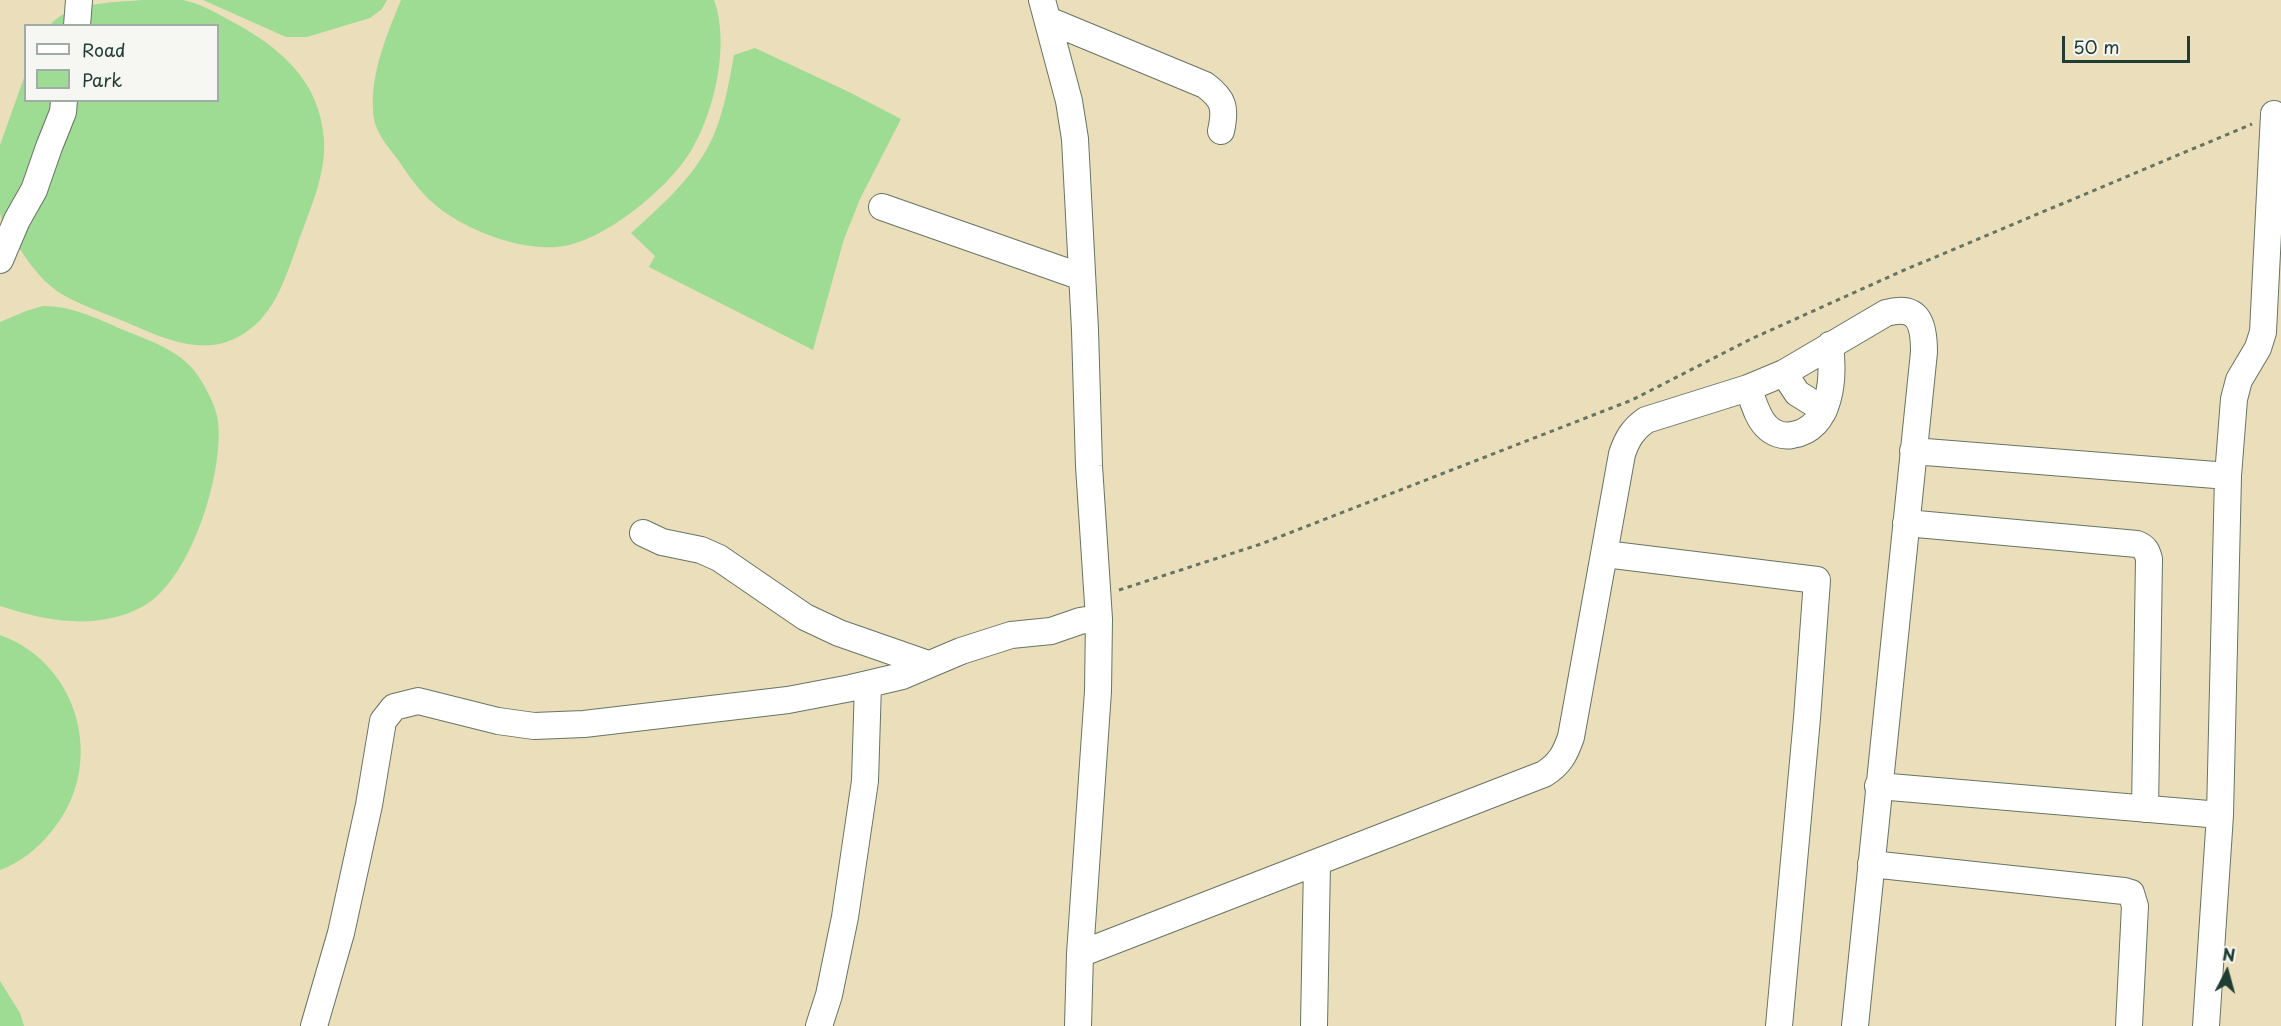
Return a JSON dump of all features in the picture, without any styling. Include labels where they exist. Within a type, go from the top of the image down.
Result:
[{"type":"street","points":[[77,24],[79,0]]},
{"type":"street","points":[[1045,10],[1205,85],[1218,95],[1223,105],[1224,118],[1221,131]]},
{"type":"street","points":[[1045,10],[1069,101],[1075,140],[1089,466],[1098,607],[1098,691],[1080,954],[1078,1026]]},
{"type":"street","points":[[0,260],[16,220],[34,190],[48,147],[63,112],[64,102]]},
{"type":"street","points":[[2206,1026],[2220,815],[2228,476],[2234,399],[2239,380],[2258,348],[2263,332],[2274,114]]},
{"type":"street","points":[[882,207],[1082,276]]},
{"type":"street","points":[[1080,954],[1533,778],[1556,766],[1565,754],[1571,737],[1623,454],[1626,442],[1635,428],[1646,420],[1748,388],[1784,373],[1886,313],[1898,310],[1909,312],[1919,319],[1924,333],[1924,352],[1855,1026]]},
{"type":"street","points":[[1748,388],[1766,426],[1785,436],[1809,429],[1824,410],[1832,365],[1830,345]]},
{"type":"street","points":[[1784,373],[1797,393],[1824,410]]},
{"type":"street","points":[[1913,451],[2228,476]]},
{"type":"street","points":[[1906,523],[2137,544],[2144,547],[2149,559],[2145,808]]},
{"type":"street","points":[[643,533],[662,542],[701,550],[719,558],[813,621],[839,633],[928,664]]},
{"type":"street","points":[[1605,554],[1817,580],[1808,718],[1779,1026]]},
{"type":"street","points":[[314,1026],[341,933],[369,805],[383,720],[394,707],[418,701],[498,721],[534,726],[584,724],[788,700],[902,676],[928,664],[1011,635],[1051,631],[1080,621],[1098,607]]},
{"type":"street","points":[[819,1026],[829,995],[845,917],[866,781],[868,684]]},
{"type":"street","points":[[1878,786],[2220,815]]},
{"type":"street","points":[[1314,1026],[1317,863]]},
{"type":"street","points":[[1871,864],[2131,893],[2135,906],[2129,1026]]},
{"type":"path","points":[[1098,607],[1632,400],[1762,334],[2274,114]]},
{"type":"green space","points":[[183,0],[207,8],[265,41],[294,68],[306,83],[315,100],[321,120],[324,154],[311,208],[276,298],[259,321],[236,338],[209,345],[195,345],[167,339],[65,296],[37,272],[2,220],[0,213],[0,145],[24,78],[24,102],[219,102],[219,24],[51,24],[69,11],[106,3]]},
{"type":"green space","points":[[203,0],[387,0],[382,9],[370,18],[307,37],[286,37]]},
{"type":"green space","points":[[401,0],[714,0],[721,36],[718,76],[700,133],[682,164],[654,194],[618,222],[581,241],[564,246],[531,246],[513,243],[477,230],[446,213],[428,198],[413,182],[384,141],[375,123],[373,95],[377,67]]},
{"type":"green space","points":[[755,48],[901,119],[860,199],[844,239],[813,350],[649,267],[655,256],[631,233],[671,196],[697,165],[720,119],[734,55]]},
{"type":"green space","points":[[43,306],[84,313],[149,340],[177,355],[192,368],[200,380],[217,415],[216,468],[201,524],[189,550],[160,594],[142,607],[107,619],[71,621],[53,619],[0,606],[0,322]]},
{"type":"green space","points":[[0,635],[28,649],[50,669],[66,693],[77,720],[81,749],[78,778],[68,806],[51,832],[28,854],[0,870]]},
{"type":"green space","points":[[0,981],[20,1013],[24,1026],[0,1026]]}]
